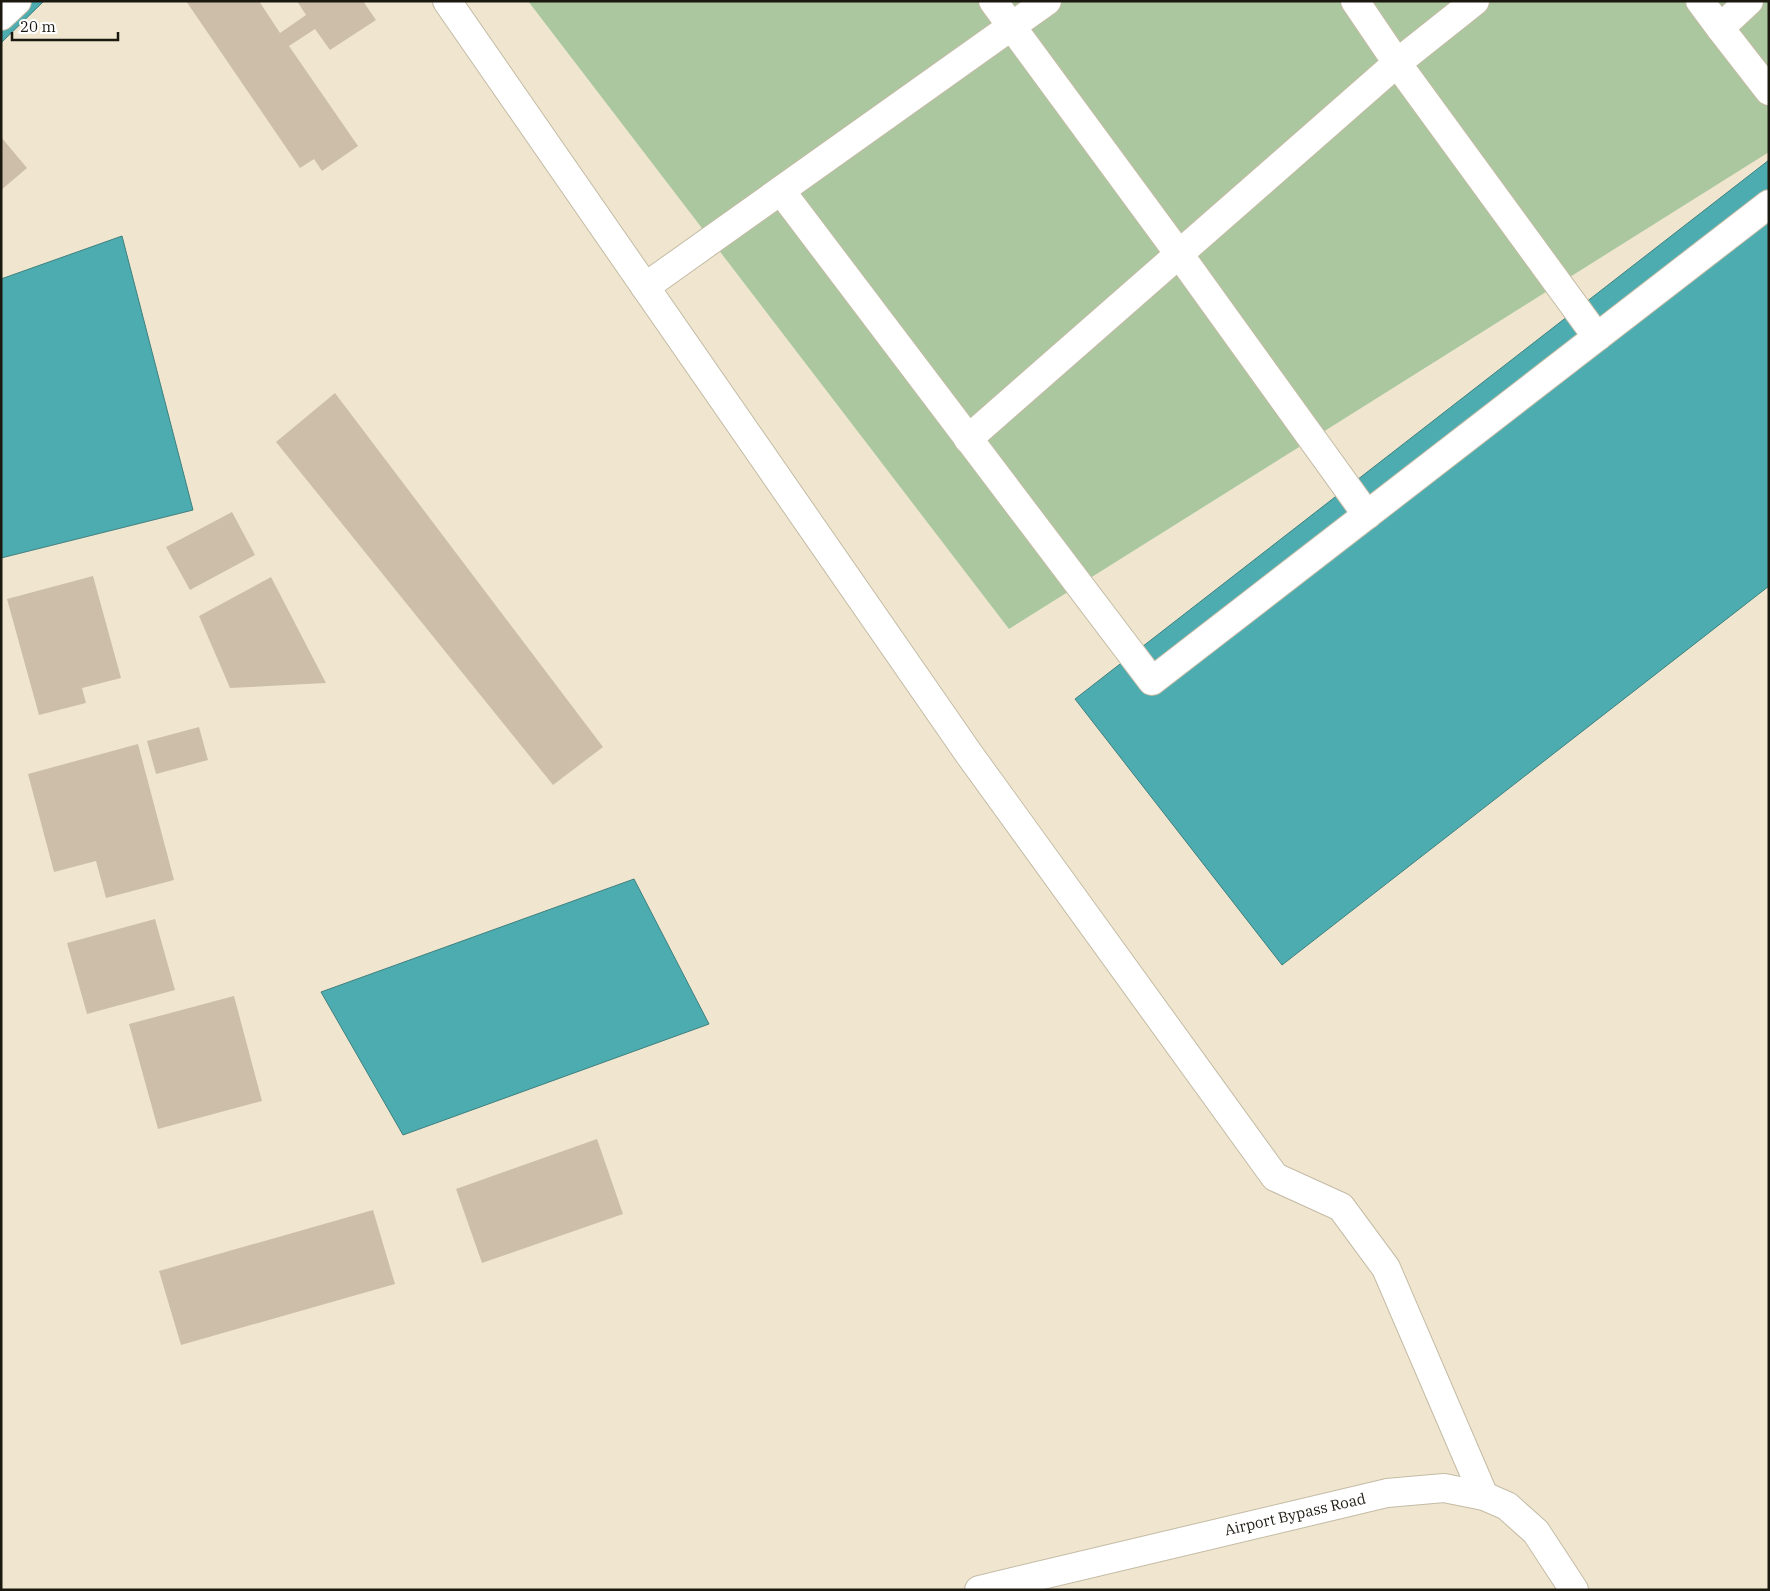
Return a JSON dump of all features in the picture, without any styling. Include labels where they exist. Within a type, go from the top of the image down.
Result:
[{"type":"street","points":[[1,16],[17,1]]},
{"type":"street","points":[[447,1],[969,754],[1275,1177],[1341,1207],[1386,1268],[1484,1496]]},
{"type":"street","points":[[993,1],[1179,254],[1367,515]]},
{"type":"street","points":[[646,287],[1047,1]]},
{"type":"street","points":[[1355,1],[1397,63],[1598,337]]},
{"type":"street","points":[[968,439],[1397,63],[1475,1]]},
{"type":"street","points":[[1700,1],[1769,91]]},
{"type":"street","points":[[1720,28],[1749,1]]},
{"type":"street","points":[[781,191],[1152,681],[1769,204]]},
{"type":"street","name":"Airport Bypass Road","points":[[979,1590],[1387,1492],[1444,1488],[1484,1496],[1507,1506],[1536,1532],[1574,1590]]},
{"type":"green space","points":[[528,1],[1769,1],[1769,152],[1009,629]]},
{"type":"water","points":[[1,1],[44,1],[1,43]]},
{"type":"water","points":[[1769,160],[1769,586],[1282,965],[1075,699]]},
{"type":"water","points":[[122,236],[193,510],[1,558],[1,279]]},
{"type":"water","points":[[634,879],[709,1024],[403,1135],[321,992]]},
{"type":"building","points":[[186,1],[259,1],[280,33],[306,15],[297,1],[363,1],[376,20],[330,50],[315,29],[289,46],[358,146],[322,171],[314,159],[300,168]]},
{"type":"building","points":[[1,137],[27,168],[1,190]]},
{"type":"building","points":[[335,393],[603,747],[553,785],[276,442]]},
{"type":"building","points":[[232,512],[255,555],[190,590],[166,547]]},
{"type":"building","points":[[93,576],[121,678],[82,688],[86,703],[39,715],[7,599]]},
{"type":"building","points":[[271,577],[326,683],[230,688],[199,616]]},
{"type":"building","points":[[199,727],[208,760],[156,774],[147,741]]},
{"type":"building","points":[[138,744],[174,880],[106,898],[96,861],[54,872],[28,774]]},
{"type":"building","points":[[155,919],[175,990],[87,1014],[67,943]]},
{"type":"building","points":[[234,996],[262,1101],[158,1129],[129,1024]]},
{"type":"building","points":[[597,1139],[623,1214],[482,1263],[456,1189]]},
{"type":"building","points":[[373,1210],[395,1284],[181,1345],[159,1271]]}]
